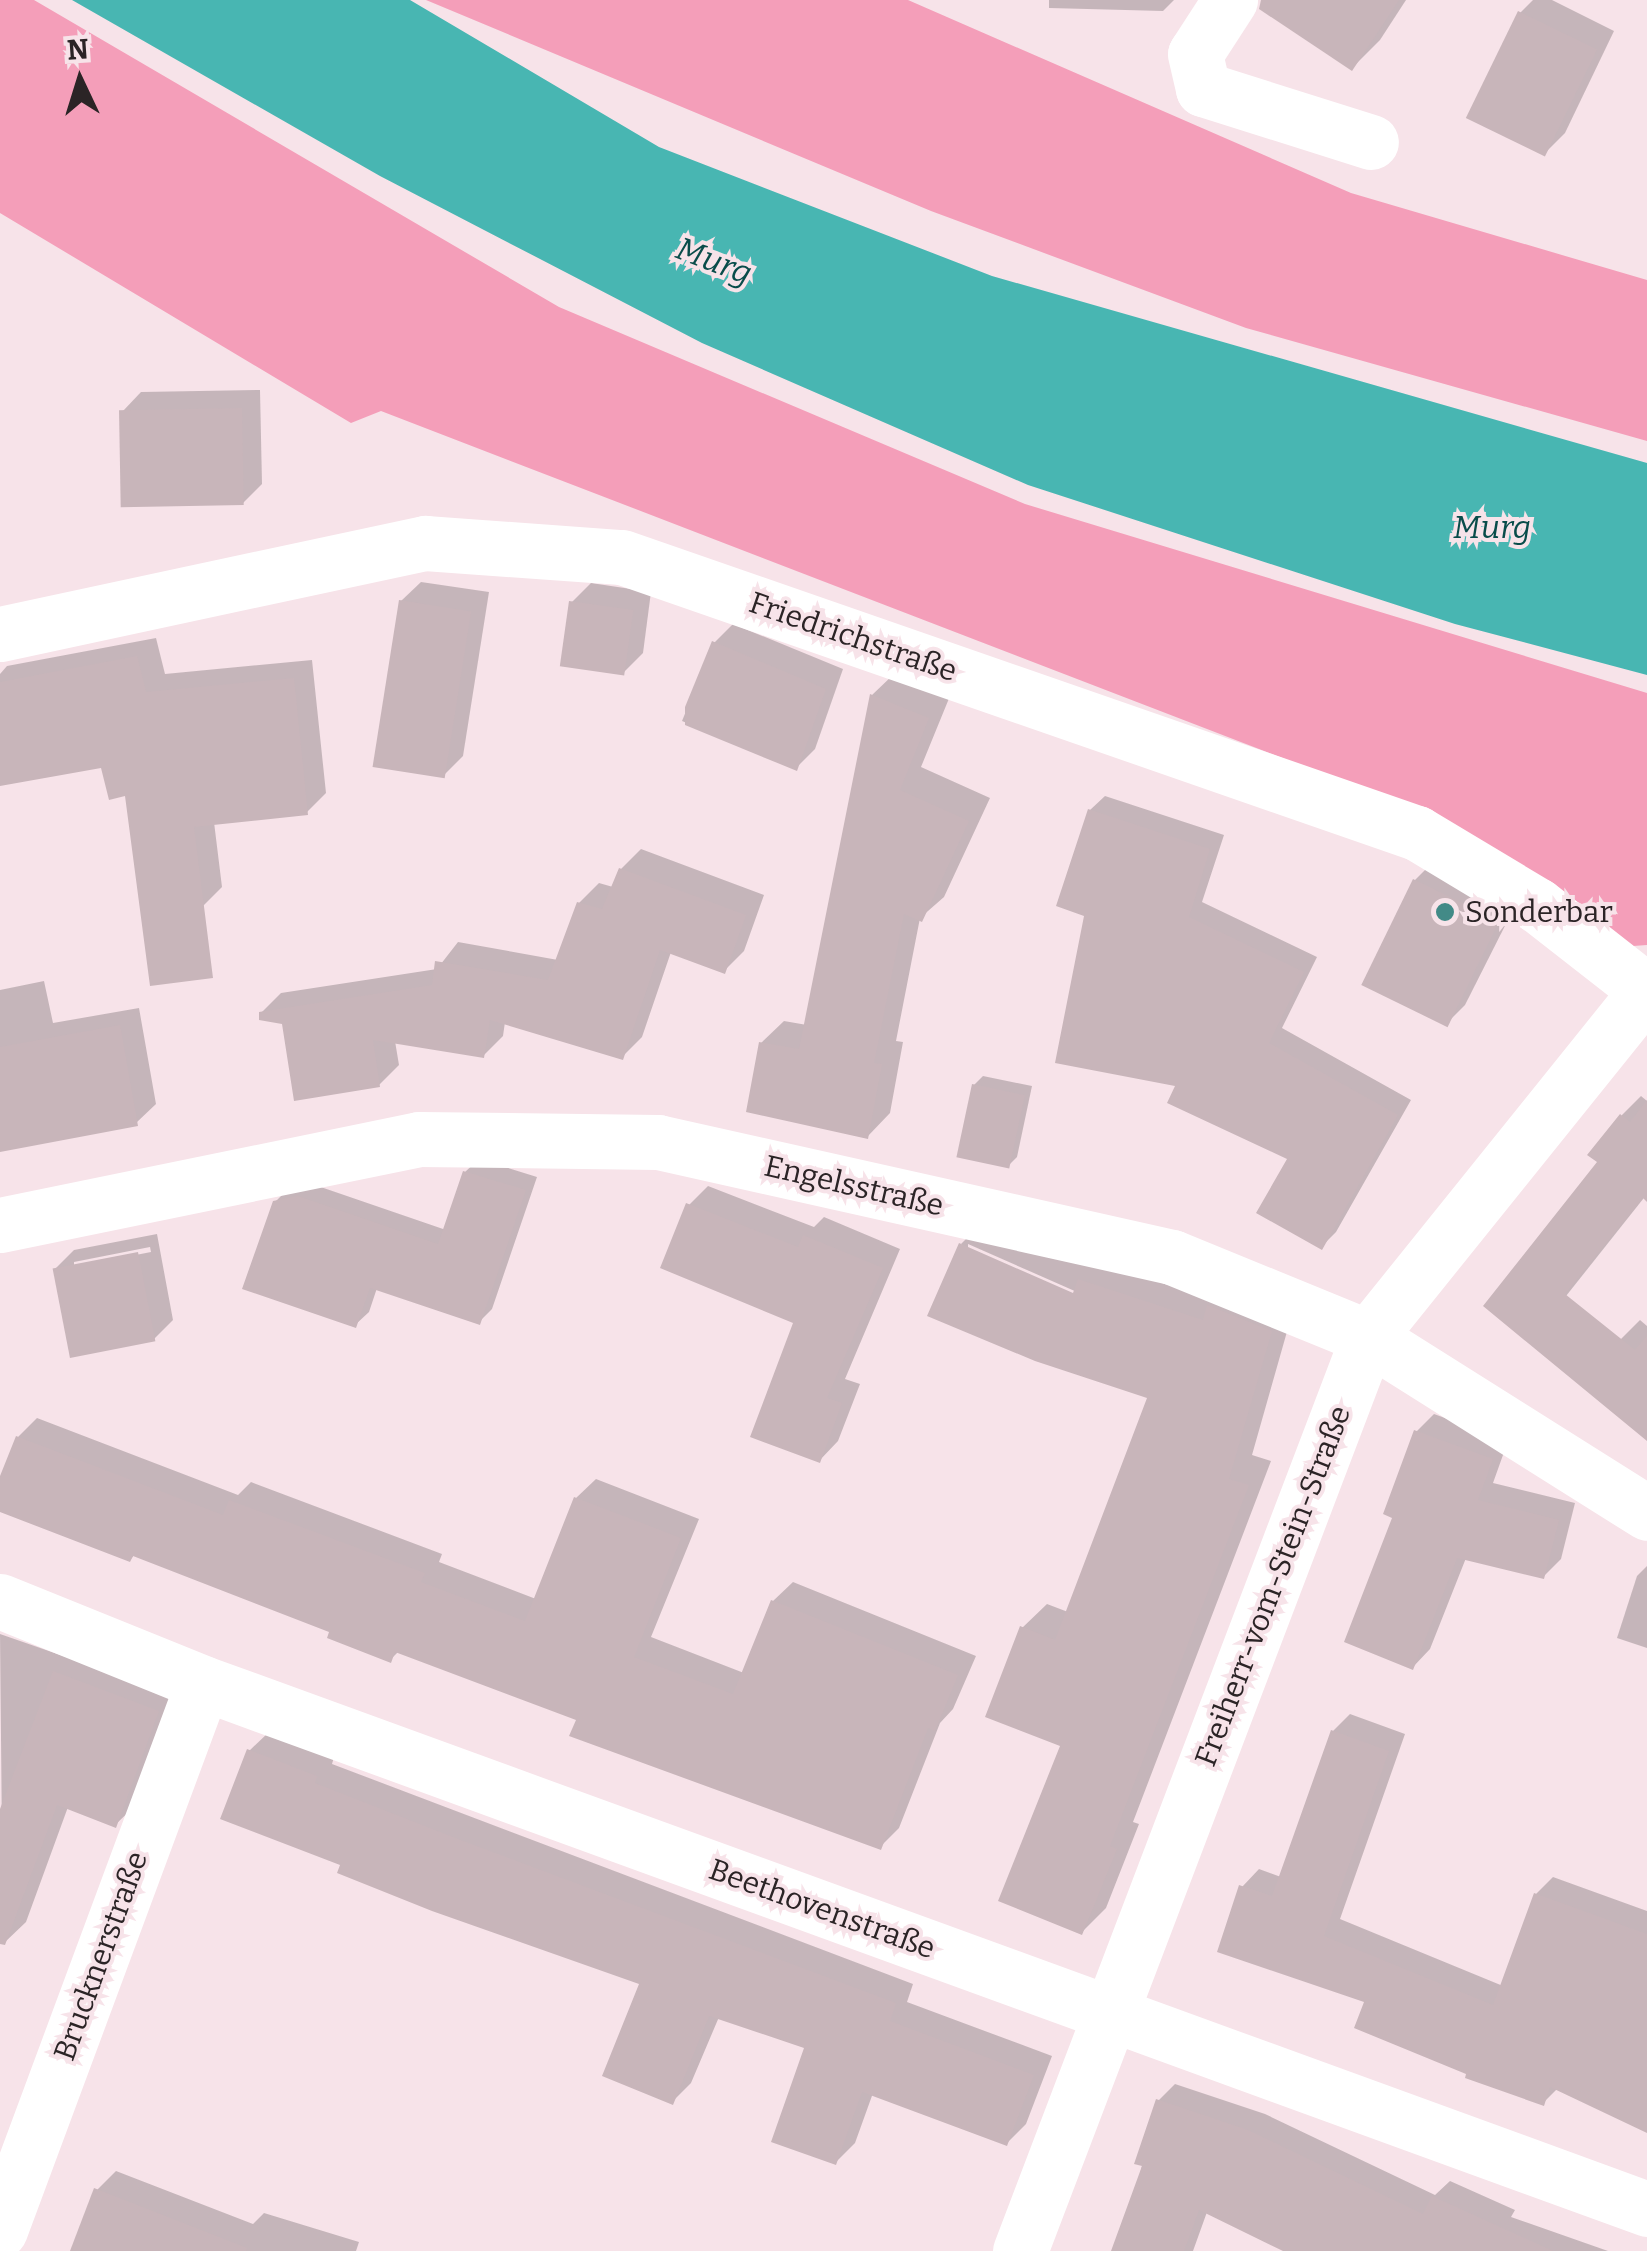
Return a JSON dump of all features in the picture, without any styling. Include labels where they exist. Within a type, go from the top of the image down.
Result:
[{"type":"street","points":[[1230,0],[1195,54],[1203,89],[1371,142]]},
{"type":"street","name":"Friedrichstraße","points":[[0,634],[425,543],[622,557],[1416,833],[1537,905],[1647,990]]},
{"type":"street","name":"Freiherr-vom-Stein-Straße","points":[[1020,2251],[1368,1336],[1647,990]]},
{"type":"street","name":"Engelsstraße","points":[[0,1225],[419,1139],[658,1142],[1172,1257],[1368,1336],[1647,1513]]},
{"type":"street","name":"Beethovenstraße","points":[[0,1600],[203,1683],[1647,2209]]},
{"type":"street","name":"Brucknerstraße","points":[[0,2230],[203,1683]]},
{"type":"shaded area","points":[[0,0],[34,0],[559,307],[1025,504],[1647,693],[1647,945],[1633,946],[1433,816],[381,411],[351,423],[0,213]]},
{"type":"shaded area","points":[[426,0],[908,0],[1351,193],[1647,280],[1647,441],[1246,328],[931,211]]},
{"type":"water","name":"Murg","points":[[72,0],[410,0],[659,147],[992,276],[1647,463],[1647,675],[1455,624],[1028,485],[702,343],[380,176]]},
{"type":"building","points":[[1261,0],[1399,0],[1352,71],[1259,9]]},
{"type":"building","points":[[1518,11],[1597,50],[1545,157],[1466,118]]},
{"type":"building","points":[[242,408],[244,505],[121,507],[119,410]]},
{"type":"building","points":[[399,600],[471,611],[445,778],[373,767]]},
{"type":"building","points":[[569,601],[633,610],[624,675],[560,666]]},
{"type":"building","points":[[712,641],[826,689],[797,771],[685,725],[685,707]]},
{"type":"building","points":[[137,656],[146,692],[294,678],[308,815],[194,827],[213,978],[150,986],[125,796],[109,800],[101,768],[0,786],[0,682]]},
{"type":"building","points":[[870,694],[929,718],[900,790],[969,821],[922,922],[904,914],[874,1063],[882,1064],[868,1139],[746,1112],[759,1042],[799,1049]]},
{"type":"building","points":[[1088,809],[1210,849],[1189,917],[1304,972],[1269,1043],[1398,1115],[1322,1250],[1256,1213],[1287,1159],[1167,1103],[1175,1086],[1055,1063],[1084,916],[1056,906]]},
{"type":"building","points":[[619,868],[746,915],[725,974],[660,950],[623,1060],[490,1020],[484,1058],[373,1040],[380,1087],[294,1101],[282,1024],[259,1020],[259,1012],[432,985],[435,961],[548,980],[577,902],[602,909]]},
{"type":"building","points":[[1413,879],[1499,921],[1448,1027],[1361,985]]},
{"type":"building","points":[[120,1025],[138,1126],[0,1152],[0,1047]]},
{"type":"building","points":[[972,1084],[1025,1095],[1009,1169],[956,1157]]},
{"type":"building","points":[[1647,1100],[1647,1202],[1643,1198],[1565,1294],[1635,1350],[1647,1336],[1647,1441],[1483,1306],[1597,1162],[1587,1155],[1620,1114],[1630,1122]]},
{"type":"building","points":[[463,1171],[526,1190],[480,1325],[370,1288],[356,1328],[242,1289],[273,1201],[298,1196],[438,1244]]},
{"type":"building","points":[[686,1203],[798,1247],[803,1235],[883,1268],[827,1398],[842,1403],[820,1463],[750,1437],[793,1323],[660,1268]]},
{"type":"building","points":[[959,1243],[1073,1293],[1078,1279],[1203,1320],[1207,1305],[1272,1331],[1229,1479],[1249,1485],[1110,1846],[1117,1849],[1082,1935],[998,1901],[1060,1746],[985,1717],[1020,1626],[1055,1640],[1147,1398],[1035,1361],[927,1316]]},
{"type":"building","points":[[138,1252],[155,1341],[70,1358],[53,1269]]},
{"type":"building","points":[[1414,1430],[1493,1459],[1478,1500],[1559,1520],[1544,1579],[1457,1558],[1413,1670],[1344,1642],[1392,1518],[1383,1514]]},
{"type":"building","points":[[16,1436],[223,1515],[229,1500],[425,1573],[421,1582],[525,1621],[574,1497],[681,1538],[634,1657],[733,1694],[771,1600],[958,1675],[935,1731],[928,1728],[881,1850],[569,1736],[576,1720],[395,1652],[391,1663],[327,1638],[329,1632],[133,1556],[130,1562],[0,1512],[0,1476]]},
{"type":"building","points":[[53,1671],[159,1711],[116,1828],[57,1805],[5,1945],[0,1944],[0,1809]]},
{"type":"building","points":[[1331,1730],[1389,1751],[1324,1936],[1493,2005],[1534,1893],[1647,1934],[1647,2133],[1550,2087],[1544,2106],[1465,2078],[1466,2074],[1354,2028],[1364,2002],[1217,1952],[1239,1885],[1272,1896]]},
{"type":"building","points":[[247,1749],[317,1776],[315,1783],[463,1841],[896,2003],[890,2021],[1034,2075],[1007,2146],[862,2092],[836,2165],[771,2142],[804,2048],[709,2016],[673,2105],[602,2076],[639,1984],[432,1911],[337,1873],[340,1865],[220,1819]]},
{"type":"building","points":[[1156,2099],[1248,2130],[1423,2214],[1432,2196],[1553,2251],[1283,2251],[1199,2210],[1184,2251],[1111,2251],[1142,2166],[1134,2164]]},
{"type":"building","points":[[94,2188],[247,2248],[246,2251],[70,2251]]},
{"type":"place","name":"Sonderbar","points":[[1445,912]]}]
